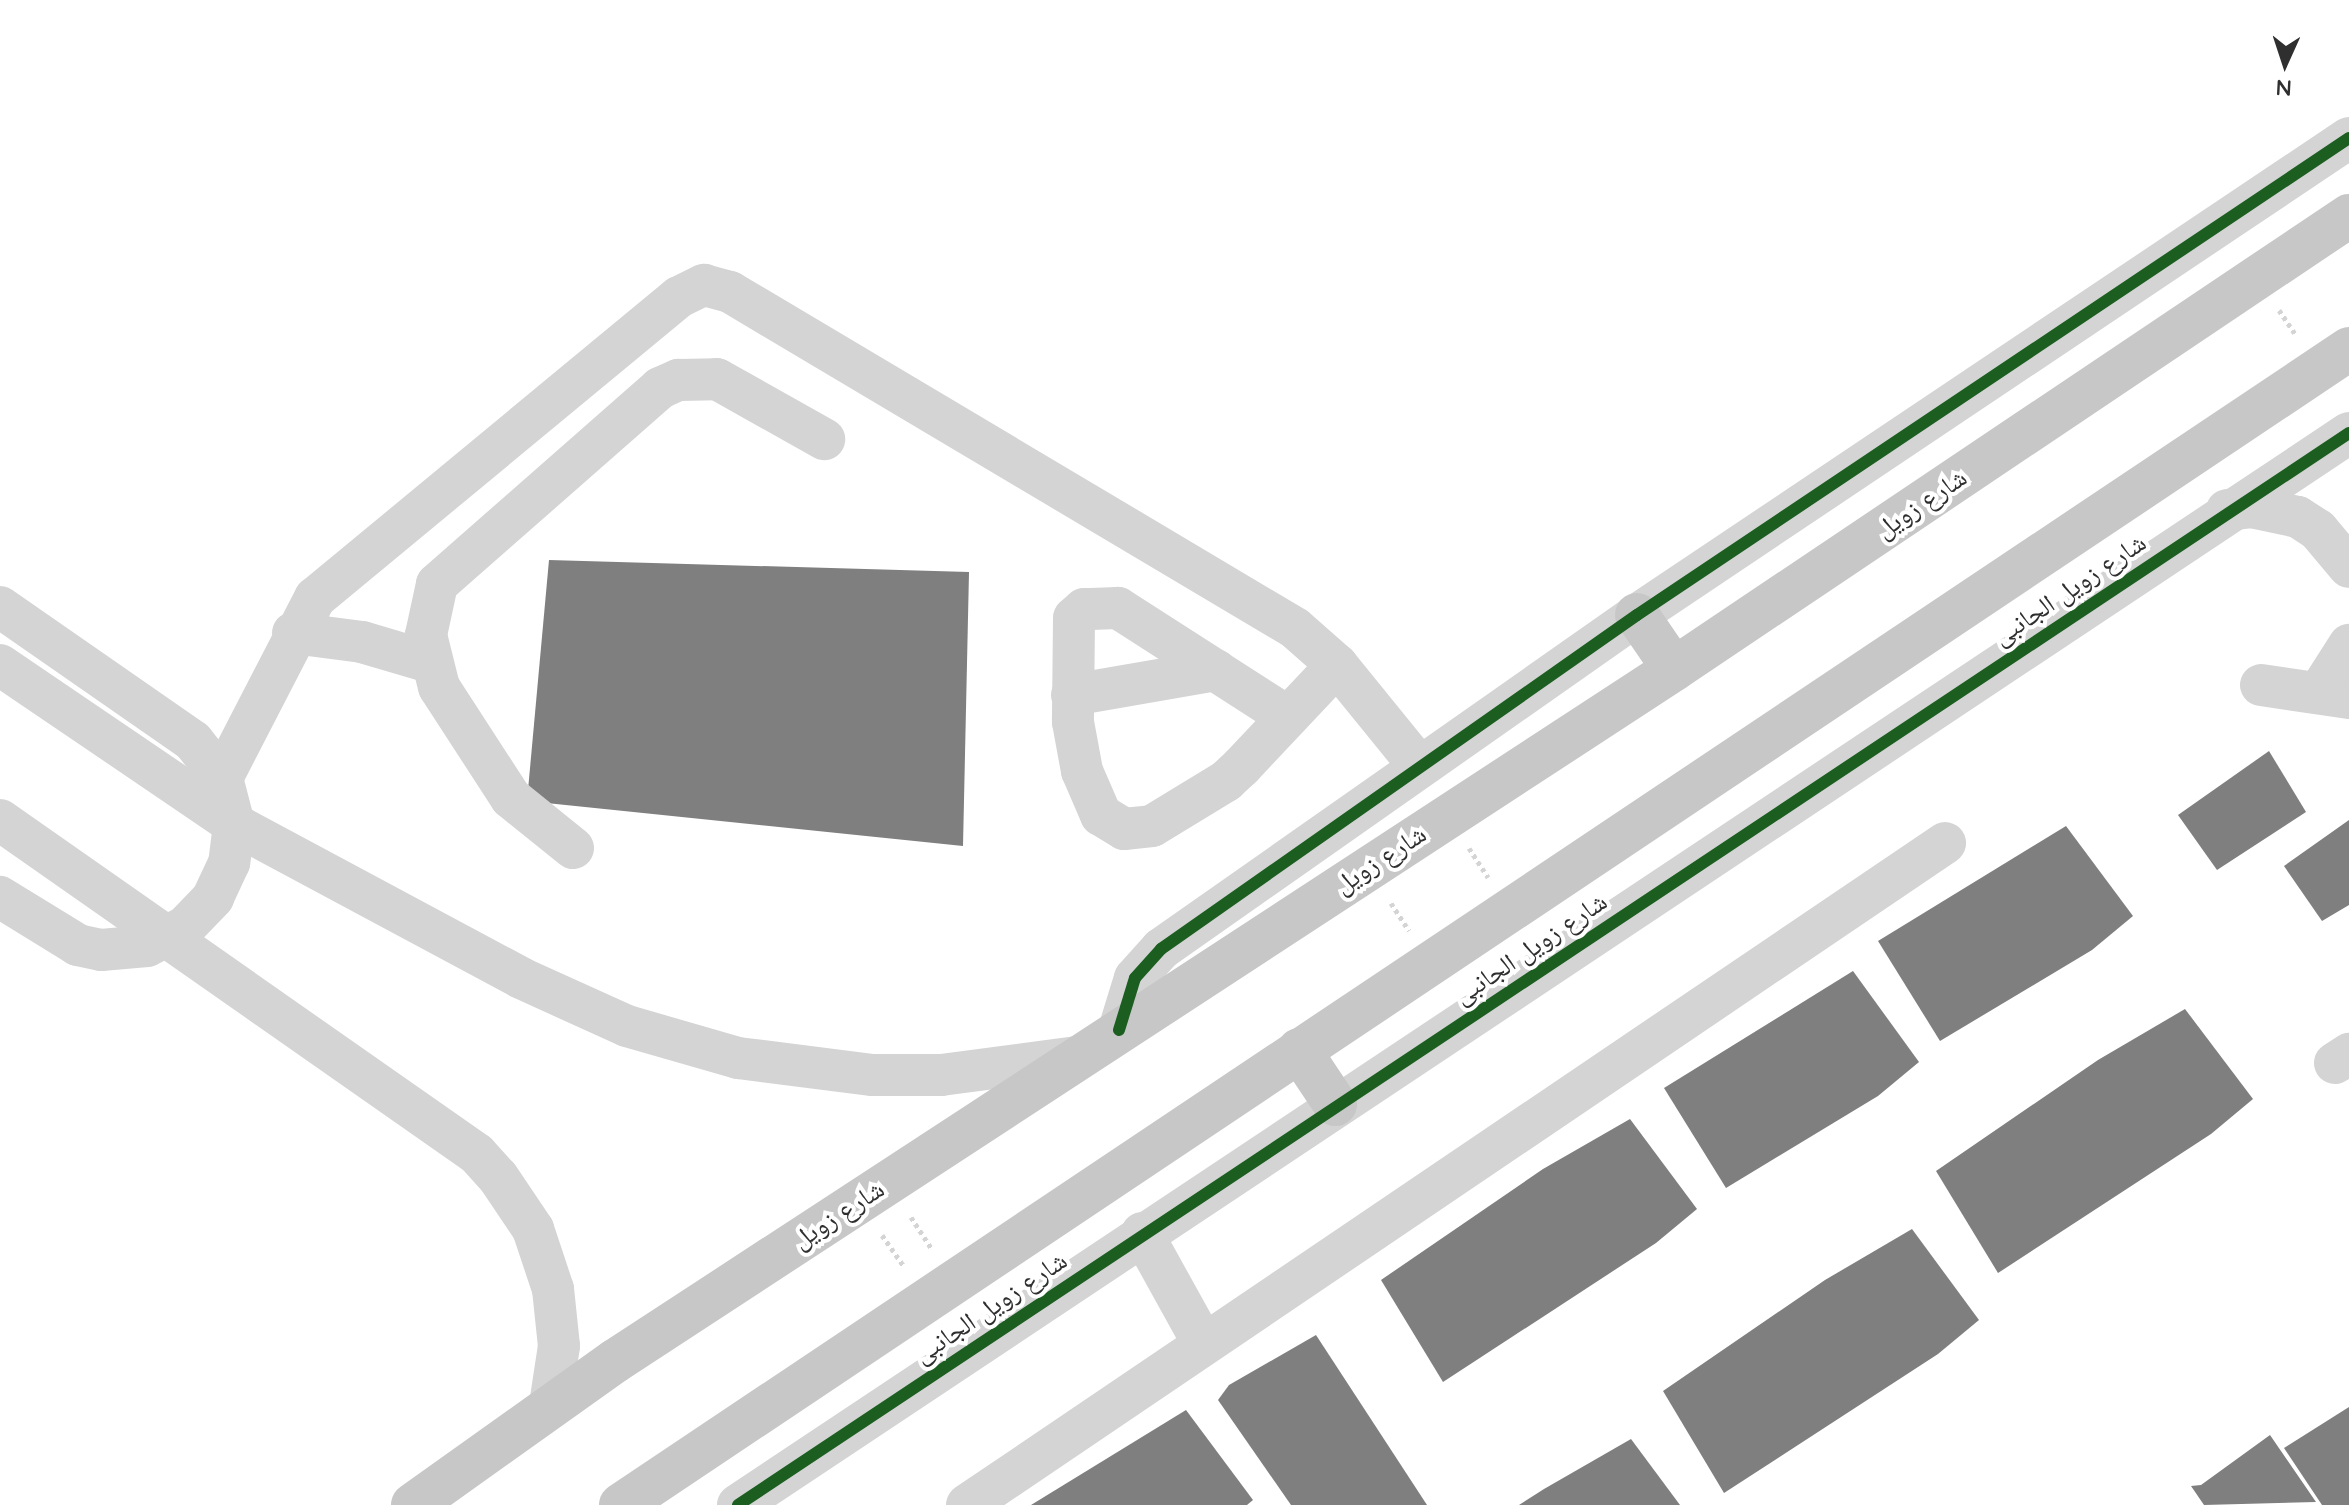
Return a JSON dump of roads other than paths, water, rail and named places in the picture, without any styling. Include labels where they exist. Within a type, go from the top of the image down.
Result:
[{"type":"main road","name":"شارع زويل","points":[[413,1505],[550,1405],[1077,1057],[1674,669],[2349,216]]},
{"type":"main road","points":[[621,1505],[1508,908],[2334,359]]},
{"type":"main road","points":[[1637,615],[1674,669]]},
{"type":"main road","points":[[1299,1050],[1335,1104]]},
{"type":"street","points":[[1119,1030],[1131,986],[1161,949],[1637,615],[2349,138]]},
{"type":"street","points":[[222,778],[293,633],[315,598],[679,297],[704,285],[717,287],[1295,628],[1337,665],[1419,766]]},
{"type":"street","points":[[573,848],[511,798],[439,687],[430,662],[429,609],[437,584],[660,388],[698,377],[717,379],[824,439]]},
{"type":"street","points":[[579,379],[616,427]]},
{"type":"street","name":"شارع زويل الجانبى","points":[[738,1505],[2227,510],[2349,433]]},
{"type":"street","points":[[442,493],[481,545]]},
{"type":"street","points":[[2227,510],[2251,507],[2298,517],[2327,538],[2349,567]]},
{"type":"street","points":[[1288,717],[1118,608],[1101,605],[1084,609],[1074,618],[1072,695],[1082,771],[1101,815],[1112,824],[1137,830],[1210,793],[1288,717],[1337,665]]},
{"type":"street","points":[[0,607],[193,741],[222,778],[234,824],[223,881],[200,914],[168,938],[124,950],[78,945],[0,897]]},
{"type":"street","points":[[293,633],[362,642],[430,662]]},
{"type":"street","points":[[2261,685],[2334,695],[2349,645]]},
{"type":"street","points":[[0,665],[234,824],[521,978],[587,1009],[682,1044],[806,1069],[873,1075],[941,1075],[1077,1057]]},
{"type":"street","points":[[1072,695],[1216,670]]},
{"type":"street","points":[[0,820],[477,1154],[498,1177],[533,1229],[553,1289],[559,1346],[550,1405]]},
{"type":"street","points":[[967,1505],[1945,843]]},
{"type":"street","points":[[1142,1233],[1203,1343]]}]
